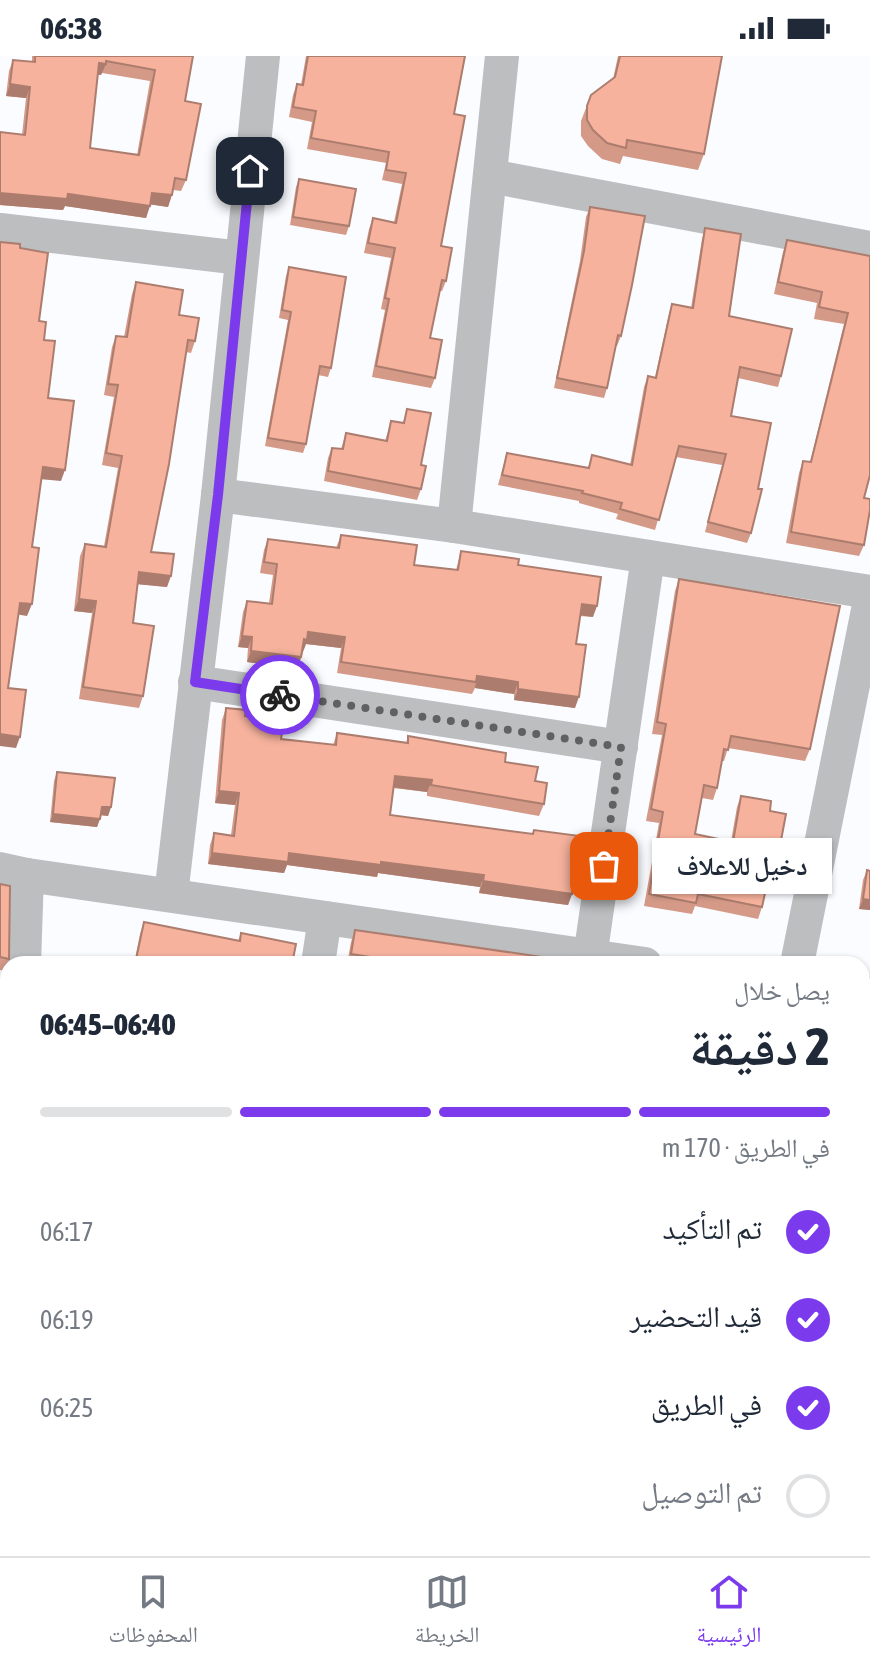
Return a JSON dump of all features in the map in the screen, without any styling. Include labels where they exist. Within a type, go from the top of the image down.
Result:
[{"type":"street","points":[[171,895],[218,495],[263,56]]},
{"type":"street","points":[[454,526],[502,56]]},
{"type":"street","points":[[490,176],[870,248]]},
{"type":"street","points":[[0,230],[241,258]]},
{"type":"street","points":[[218,495],[454,526],[870,592]]},
{"type":"street","points":[[591,956],[648,557]]},
{"type":"street","points":[[799,956],[870,600]]},
{"type":"street","points":[[195,682],[621,747]]},
{"type":"street","points":[[23,956],[14,872],[565,956]]},
{"type":"street","points":[[319,956],[325,918]]},
{"type":"building","points":[[35,56],[193,56],[185,101],[201,104],[186,180],[175,178],[172,195],[152,193],[150,206],[68,194],[67,199],[0,193],[0,132],[25,135],[30,87],[10,84],[13,60],[35,62]],"holes":[[[106,61],[155,70],[139,155],[90,148],[99,63],[106,64]]]},
{"type":"building","points":[[308,56],[465,56],[454,114],[465,116],[441,246],[452,248],[430,338],[442,340],[435,378],[376,366],[395,248],[368,243],[373,218],[396,223],[406,173],[386,170],[389,152],[311,138],[316,111],[293,107],[297,84],[303,85]]},
{"type":"building","points":[[620,56],[722,56],[704,154],[627,140],[626,148],[607,143],[593,130],[587,120],[591,95],[615,77]]},
{"type":"building","points":[[299,179],[356,189],[349,226],[293,217]]},
{"type":"building","points":[[590,207],[645,216],[621,336],[618,335],[607,388],[557,378],[584,251]]},
{"type":"building","points":[[705,228],[741,234],[729,316],[792,329],[781,376],[740,367],[731,416],[771,423],[758,489],[762,489],[751,533],[708,522],[726,454],[679,446],[659,520],[620,509],[622,503],[583,491],[502,475],[507,453],[589,468],[592,455],[632,465],[648,376],[656,378],[672,304],[693,308]]},
{"type":"building","points":[[787,240],[870,256],[870,475],[864,498],[870,499],[870,510],[864,545],[791,532],[803,461],[811,462],[848,313],[819,307],[822,292],[778,282]]},
{"type":"building","points":[[0,242],[20,244],[20,248],[48,253],[39,321],[46,322],[44,340],[55,341],[48,398],[74,401],[65,470],[43,467],[32,547],[39,548],[32,604],[20,603],[8,688],[26,690],[20,737],[0,734]]},
{"type":"building","points":[[289,267],[346,277],[331,368],[320,366],[306,444],[268,438],[291,312],[282,310]]},
{"type":"building","points":[[136,282],[183,290],[179,315],[199,318],[195,341],[188,340],[169,464],[151,552],[174,554],[171,576],[139,572],[133,623],[154,626],[143,696],[83,687],[96,601],[79,599],[85,544],[106,547],[122,456],[106,453],[118,385],[108,384],[116,336],[127,337]]},
{"type":"building","points":[[407,409],[431,413],[421,465],[426,466],[421,489],[328,471],[332,448],[343,449],[346,433],[387,441],[391,421],[404,423]]},
{"type":"building","points":[[341,535],[417,545],[414,565],[458,570],[461,551],[519,559],[518,565],[601,577],[597,606],[582,604],[576,644],[586,645],[579,697],[518,689],[518,682],[477,676],[476,682],[341,662],[345,637],[308,632],[301,657],[251,651],[252,637],[242,636],[247,601],[272,604],[277,564],[264,562],[268,539],[339,548]]},
{"type":"building","points":[[679,579],[840,606],[810,749],[731,736],[728,750],[724,749],[717,788],[704,785],[695,834],[733,842],[741,796],[771,801],[770,811],[786,814],[779,851],[787,852],[782,877],[769,875],[762,907],[698,894],[696,903],[649,894],[663,812],[651,809],[666,724],[657,722]]},
{"type":"building","points":[[226,708],[246,710],[245,716],[263,718],[262,725],[283,727],[281,739],[336,745],[337,733],[408,743],[408,736],[506,753],[505,762],[538,767],[535,781],[547,783],[544,804],[431,785],[432,780],[395,776],[390,815],[533,834],[534,830],[580,836],[572,894],[483,881],[484,875],[381,862],[381,865],[289,853],[288,862],[212,853],[214,833],[234,836],[239,793],[219,791]]},
{"type":"building","points":[[57,772],[115,778],[111,807],[102,807],[100,819],[53,814]]},
{"type":"building","points":[[867,870],[870,871],[870,900],[863,899]]},
{"type":"building","points":[[0,884],[10,886],[9,956],[0,956]]},
{"type":"building","points":[[144,922],[240,941],[241,933],[296,944],[294,956],[137,956]]},
{"type":"building","points":[[355,930],[535,956],[364,956],[351,954]]},
{"type":"way so far","points":[[280,695],[621,747],[604,866]]},
{"type":"place","name":"دخيل للاعلاف","points":[[604,866]]},
{"type":"route","points":[[250,171],[218,495],[195,682],[280,695]]}]
